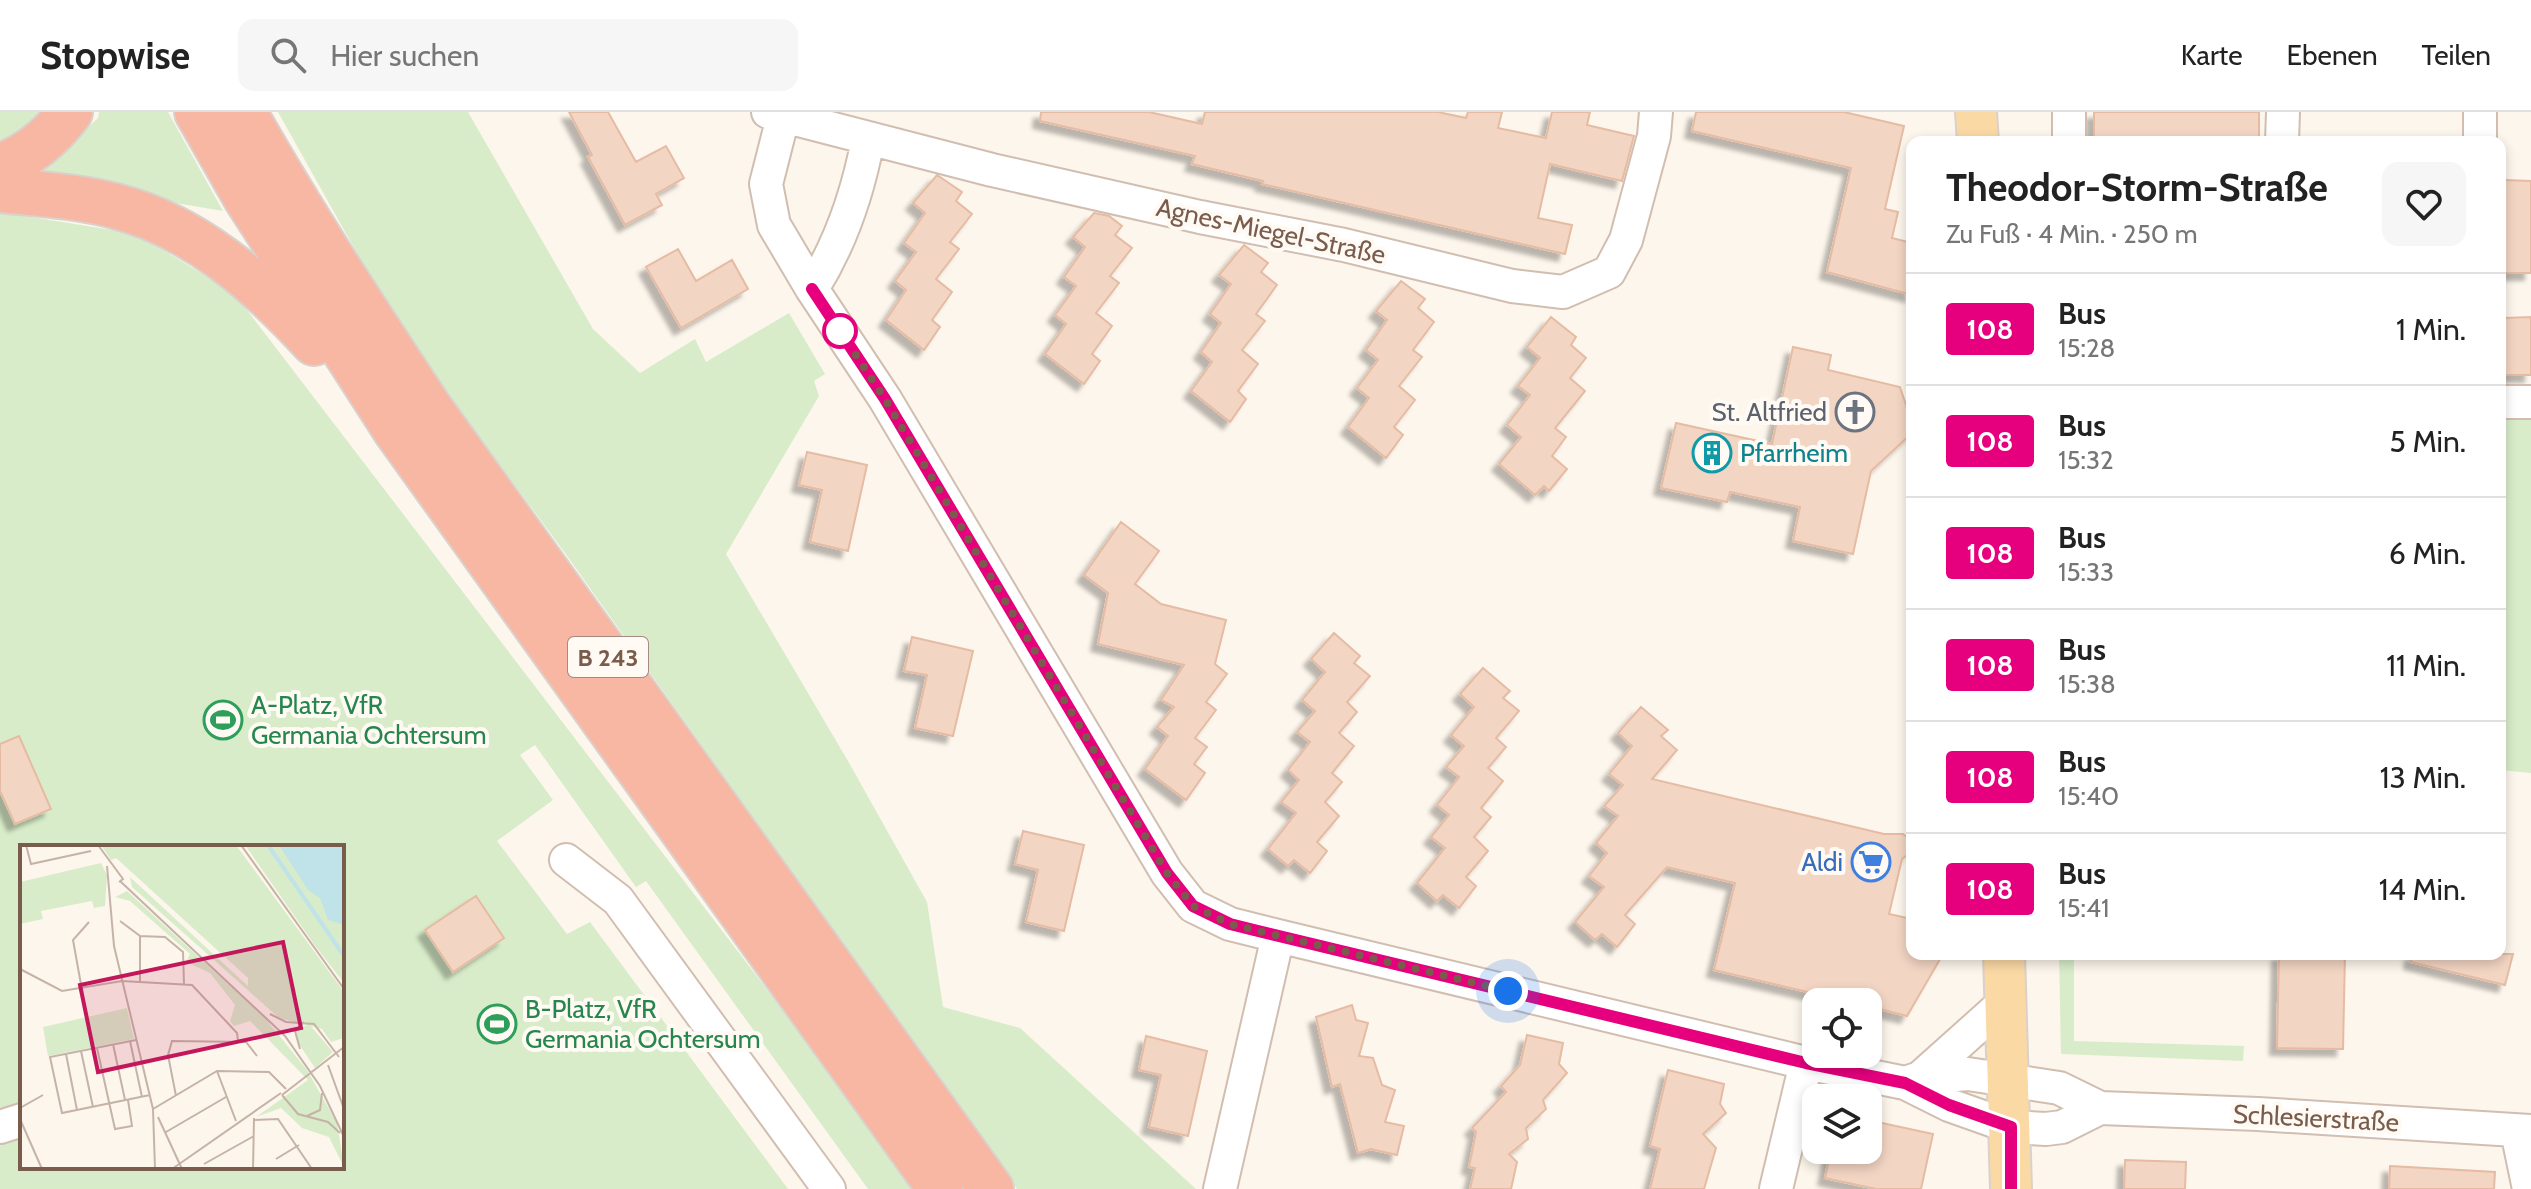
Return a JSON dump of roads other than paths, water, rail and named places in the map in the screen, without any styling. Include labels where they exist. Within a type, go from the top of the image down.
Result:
[{"type":"highway","points":[[0,166],[13,162],[41,143],[70,112]]},
{"type":"highway","name":"B 243","points":[[197,112],[246,198],[396,431],[940,1189]]},
{"type":"highway","name":"B 243","points":[[244,112],[345,281],[429,407],[991,1189]]},
{"type":"highway","points":[[0,190],[118,206],[166,224],[227,261],[277,304],[396,431]]},
{"type":"main road","points":[[1976,112],[1978,136]]},
{"type":"main road","points":[[2004,960],[2011,1189]]},
{"type":"street","name":"Agnes-Miegel-Straße","points":[[776,114],[1005,173],[1200,217],[1344,245],[1512,286],[1563,292],[1609,272],[1626,240],[1654,136],[1656,112]]},
{"type":"street","points":[[2069,112],[2069,136]]},
{"type":"street","points":[[2282,136],[2283,112]]},
{"type":"street","points":[[2480,112],[2480,136]]},
{"type":"street","points":[[776,114],[766,184],[774,225],[885,399],[1167,873],[1193,906],[1230,924],[1802,1062]]},
{"type":"street","points":[[812,289],[832,256],[861,180],[868,139]]},
{"type":"street","points":[[2506,402],[2531,402]]},
{"type":"street","points":[[566,860],[618,900],[829,1189]]},
{"type":"street","points":[[1220,1189],[1278,936]]},
{"type":"street","points":[[1837,1068],[1913,1080],[2006,1001]]},
{"type":"street","points":[[1776,1189],[1805,1068]]},
{"type":"street","name":"Schlesierstraße","points":[[1913,1080],[1968,1074],[2059,1088],[2100,1108],[2524,1131]]},
{"type":"street","name":"Schlesierstraße","points":[[1913,1080],[1949,1105],[2011,1127],[2062,1127],[2100,1108]]},
{"type":"street","points":[[0,1127],[20,1121]]},
{"type":"street","points":[[2524,1131],[2529,1189]]},
{"type":"place","name":"St. Altfried","points":[[1855,412]]},
{"type":"place","name":"Pfarrheim","points":[[1712,453]]},
{"type":"place","name":"A-Platz, VfR Germania Ochtersum","points":[[223,720]]},
{"type":"place","name":"Aldi","points":[[1871,862]]},
{"type":"place","name":"B-Platz, VfR Germania Ochtersum","points":[[497,1024]]}]
